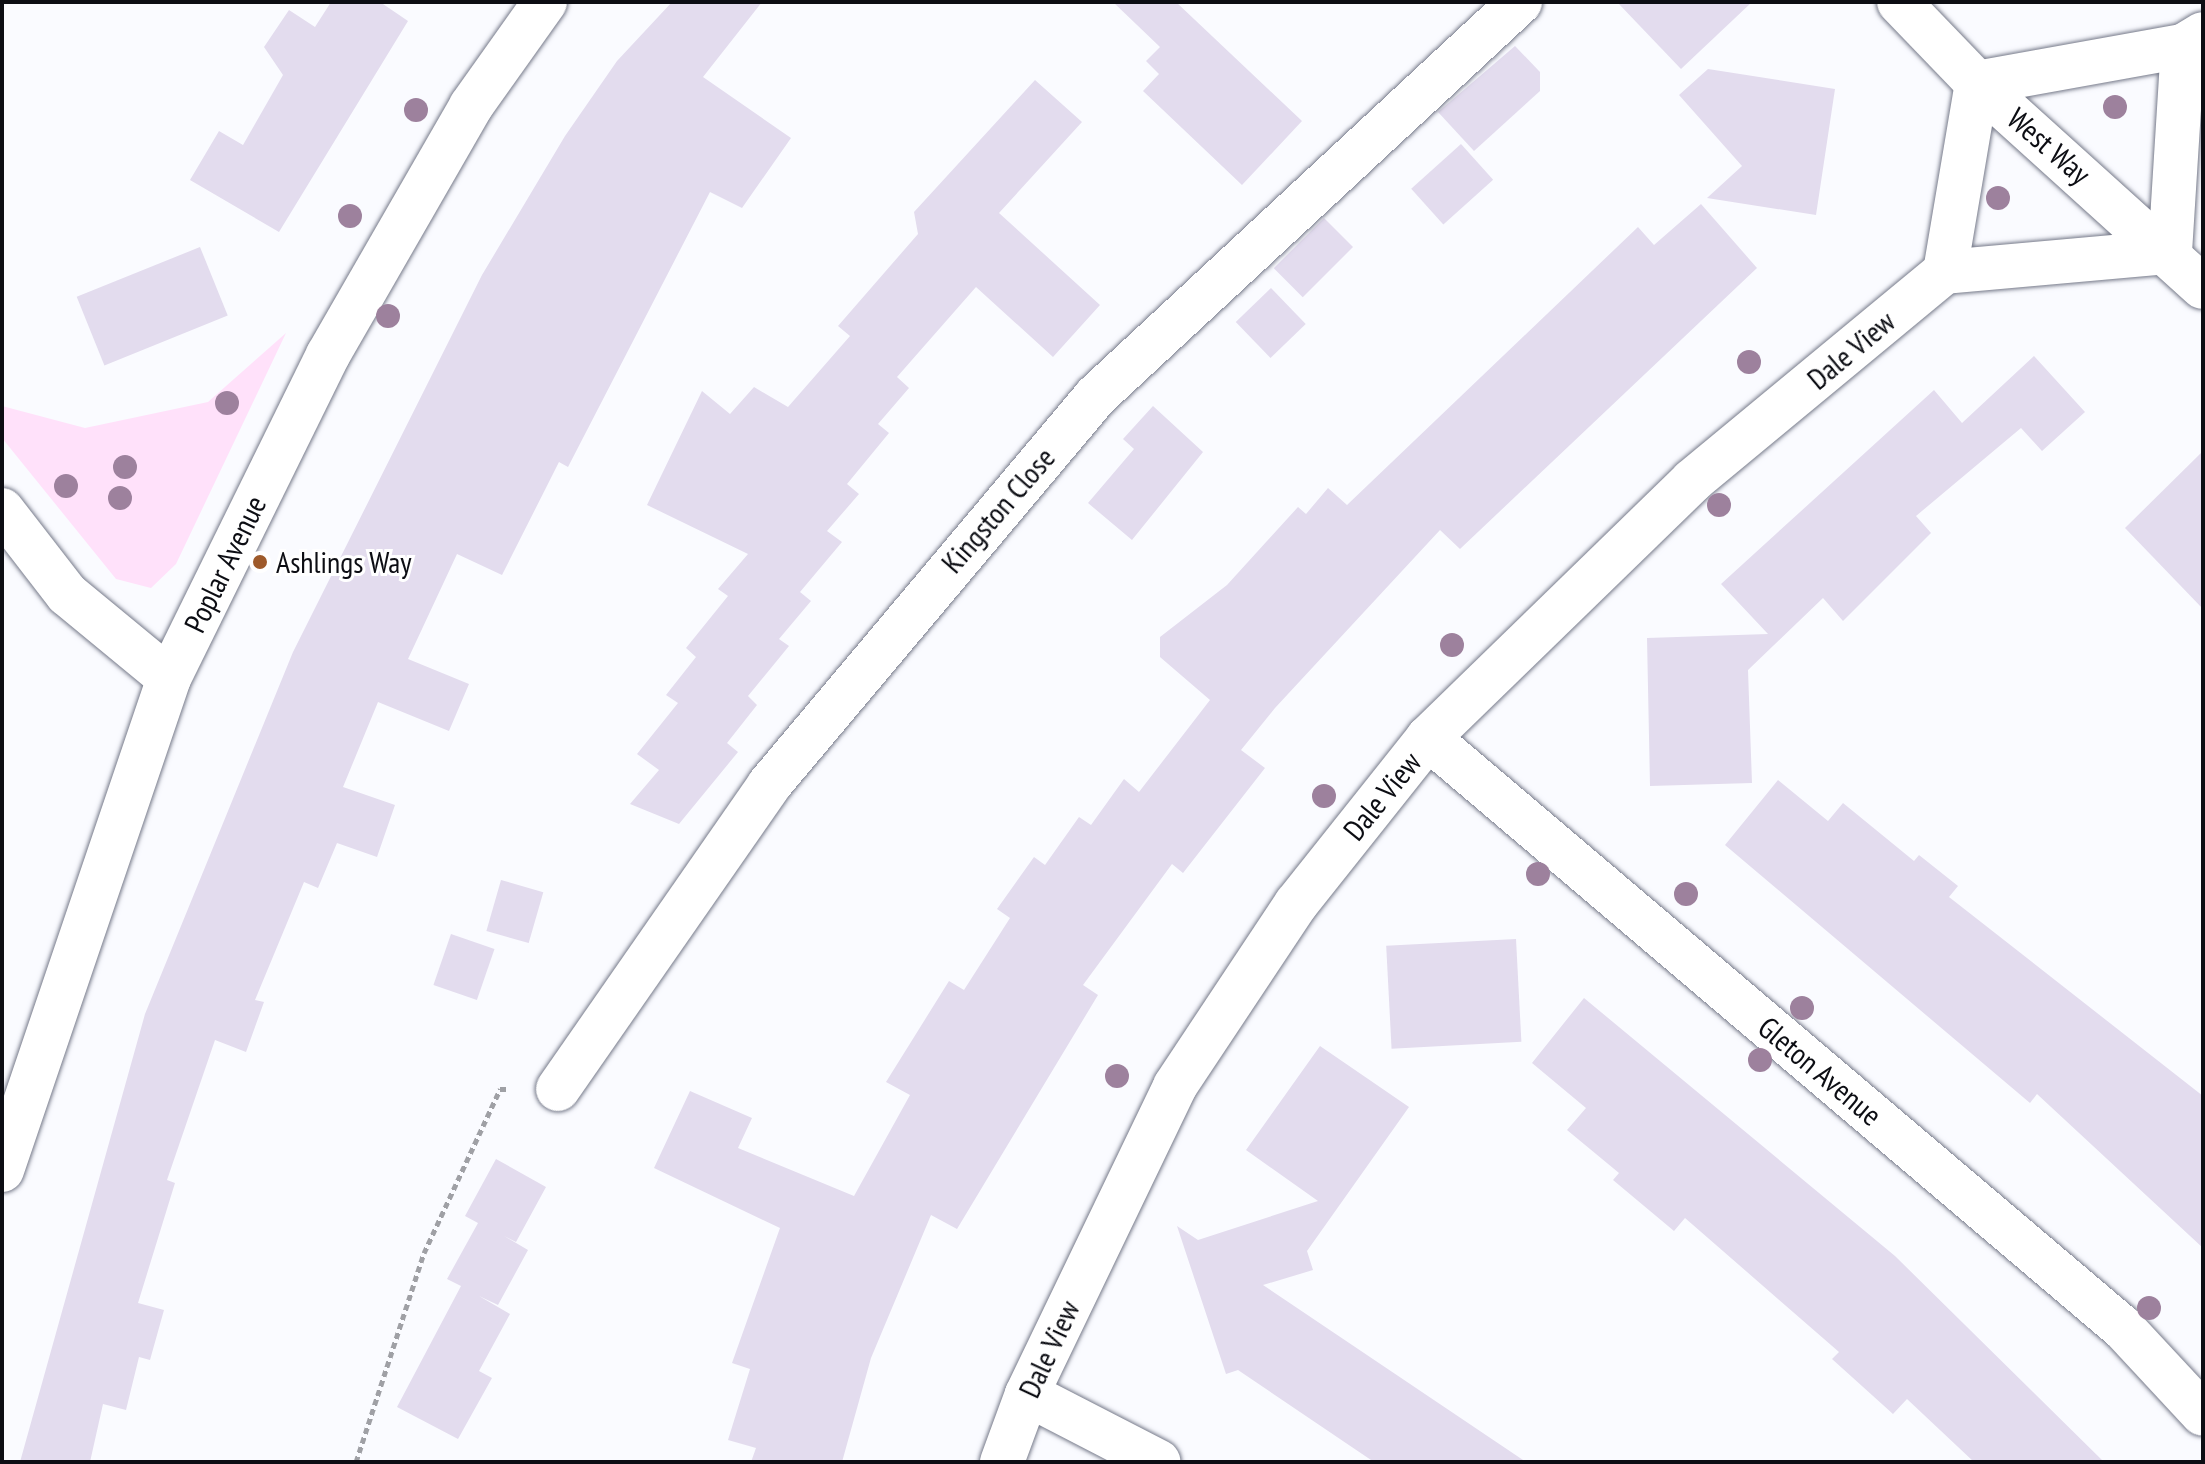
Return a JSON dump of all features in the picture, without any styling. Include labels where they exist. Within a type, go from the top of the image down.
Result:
[{"type":"street","name":"Poplar Avenue","points":[[2,1170],[169,678],[328,355],[471,106],[545,2]]},
{"type":"street","name":"Kingston Close","points":[[558,1089],[769,785],[1096,396],[1520,2]]},
{"type":"street","name":"West Way","points":[[1899,2],[1977,83],[2170,252],[2203,287]]},
{"type":"street","points":[[2193,40],[2170,252],[1945,272],[1977,83],[2193,40]]},
{"type":"street","name":"Dale View","points":[[1002,1462],[1027,1394],[1175,1086],[1296,904],[1428,738],[1692,481],[1945,272]]},
{"type":"street","points":[[2,510],[67,594],[169,678]]},
{"type":"street","name":"Gleton Avenue","points":[[1428,738],[2123,1328],[2203,1414]]},
{"type":"street","points":[[1027,1394],[1159,1462]]},
{"type":"path","points":[[356,1462],[424,1253],[500,1089],[558,1089]]},
{"type":"shaded area","points":[[286,333],[176,564],[151,588],[116,579],[2,438],[2,406],[85,428],[208,402]]},
{"type":"building","points":[[331,2],[380,2],[408,21],[279,232],[190,180],[219,131],[243,145],[283,75],[264,47],[289,10],[315,27]]},
{"type":"building","points":[[672,2],[762,2],[703,77],[791,138],[742,208],[710,192],[568,467],[559,462],[502,575],[457,554],[408,659],[469,684],[449,731],[378,702],[343,787],[395,805],[377,857],[337,843],[318,888],[304,882],[255,1000],[264,1002],[246,1052],[215,1040],[167,1180],[175,1183],[138,1303],[164,1310],[150,1360],[139,1357],[126,1410],[103,1404],[90,1462],[20,1462],[145,1014],[293,652],[482,275],[565,136],[617,61]]},
{"type":"building","points":[[1113,2],[1176,2],[1302,121],[1242,185],[1143,91],[1159,74],[1146,61],[1160,47]]},
{"type":"building","points":[[1617,2],[1752,2],[1681,69]]},
{"type":"building","points":[[1515,46],[1540,72],[1540,91],[1474,151],[1438,112]]},
{"type":"building","points":[[1708,69],[1835,89],[1816,215],[1707,198],[1742,166],[1679,95]]},
{"type":"building","points":[[1035,80],[1082,122],[999,213],[1100,305],[1053,357],[976,287],[897,377],[909,388],[878,424],[889,433],[847,484],[859,494],[827,531],[842,542],[800,592],[811,601],[779,639],[789,646],[748,696],[757,705],[727,743],[738,752],[679,824],[630,804],[659,770],[637,754],[678,703],[666,695],[696,657],[686,648],[728,596],[718,589],[748,554],[647,505],[702,391],[730,414],[754,387],[788,407],[850,336],[838,326],[918,234],[914,212]]},
{"type":"building","points":[[1461,144],[1493,180],[1443,225],[1411,189]]},
{"type":"building","points":[[1701,204],[1757,268],[1460,549],[1440,530],[1275,708],[1241,750],[1265,768],[1183,873],[1172,864],[1083,985],[1098,995],[957,1229],[931,1215],[871,1358],[842,1462],[751,1462],[756,1448],[728,1440],[750,1369],[732,1363],[780,1228],[654,1168],[690,1091],[752,1118],[738,1148],[854,1196],[910,1095],[886,1082],[949,981],[964,990],[1010,918],[997,909],[1034,857],[1045,865],[1079,817],[1091,825],[1124,779],[1139,792],[1210,700],[1160,657],[1160,637],[1227,585],[1298,507],[1306,514],[1328,488],[1347,505],[1638,227],[1654,245]]},
{"type":"building","points":[[1324,218],[1353,247],[1303,297],[1274,268]]},
{"type":"building","points":[[200,247],[228,316],[104,365],[77,297]]},
{"type":"building","points":[[1271,288],[1306,324],[1270,358],[1236,322]]},
{"type":"building","points":[[2034,356],[2085,412],[2042,451],[2021,428],[1916,516],[1931,533],[1843,621],[1823,598],[1748,670],[1752,783],[1650,786],[1647,638],[1768,634],[1721,584],[1934,390],[1962,423]]},
{"type":"building","points":[[1153,406],[1203,452],[1132,540],[1088,503],[1134,449],[1123,439]]},
{"type":"building","points":[[2203,451],[2203,609],[2125,528]]},
{"type":"building","points":[[1778,780],[1828,821],[1843,803],[1914,861],[1919,855],[1958,886],[1949,897],[2203,1096],[2203,1248],[2037,1094],[2030,1103],[1725,845]]},
{"type":"building","points":[[501,880],[543,892],[529,943],[486,931]]},
{"type":"building","points":[[451,934],[494,949],[477,1000],[433,985]]},
{"type":"building","points":[[1516,939],[1521,1042],[1392,1049],[1386,946]]},
{"type":"building","points":[[1584,998],[1895,1256],[2104,1462],[1974,1462],[1907,1399],[1893,1414],[1832,1359],[1839,1352],[1685,1218],[1674,1231],[1613,1180],[1619,1173],[1567,1130],[1586,1108],[1532,1063]]},
{"type":"building","points":[[1320,1046],[1409,1107],[1307,1251],[1313,1270],[1263,1285],[1526,1462],[1374,1462],[1238,1370],[1226,1374],[1177,1226],[1198,1240],[1318,1201],[1246,1150]]},
{"type":"building","points":[[496,1159],[546,1187],[516,1242],[504,1236],[528,1250],[498,1305],[479,1296],[510,1314],[479,1371],[492,1378],[458,1439],[397,1407],[461,1286],[447,1279],[478,1223],[465,1216]]},
{"type":"place","name":"Ashlings Way","points":[[260,562]]}]
